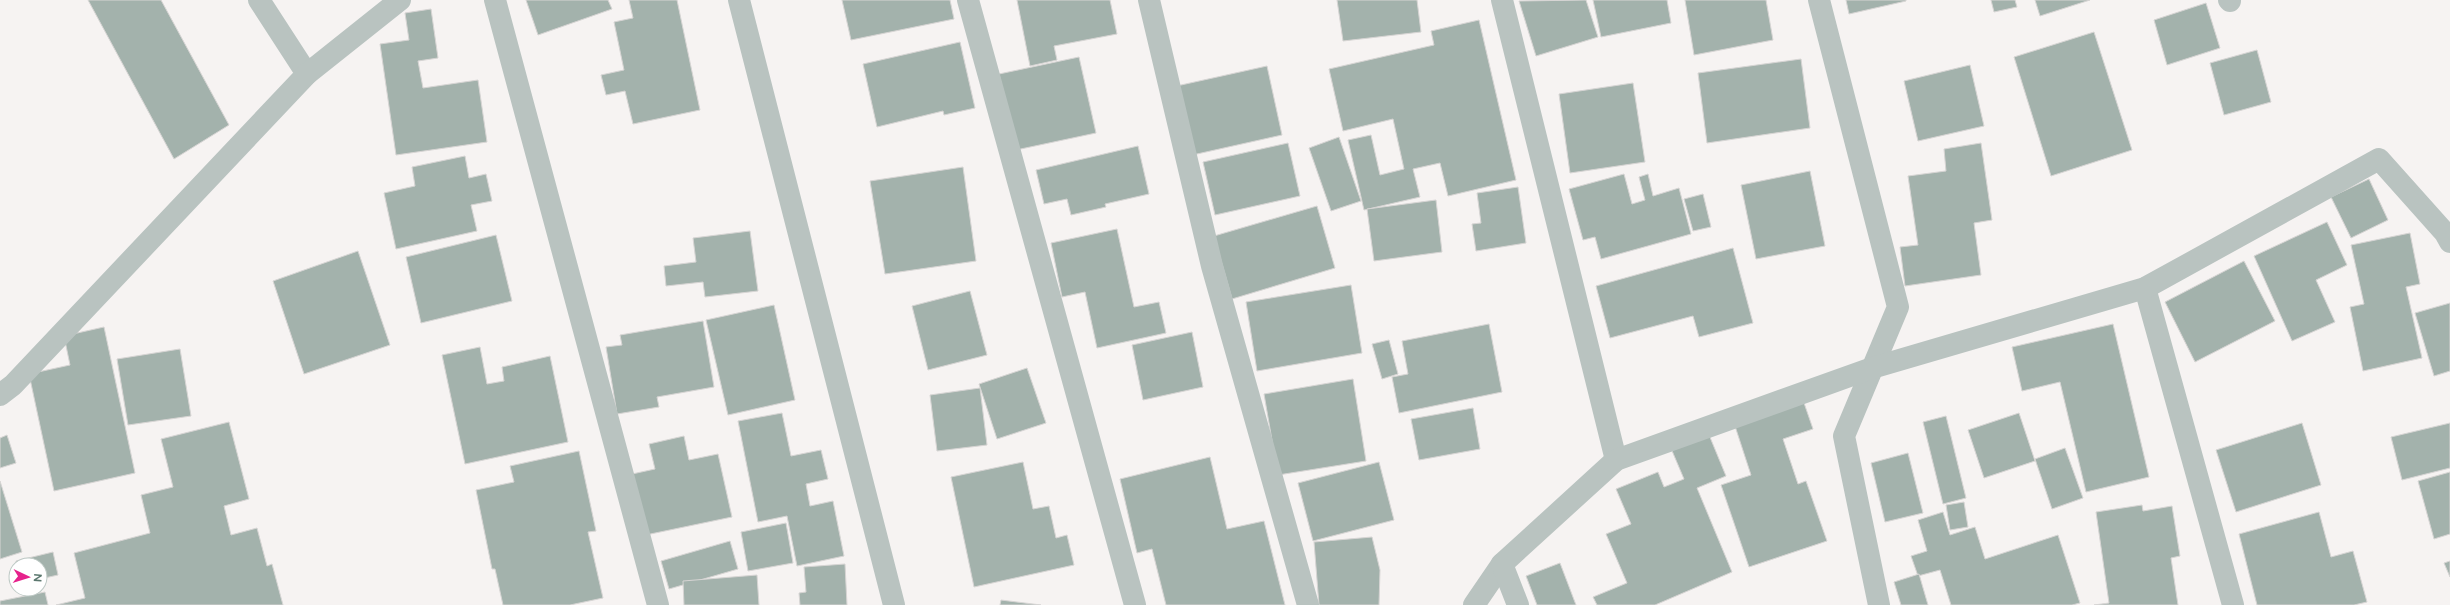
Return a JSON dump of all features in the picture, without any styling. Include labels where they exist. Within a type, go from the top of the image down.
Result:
[{"type":"street","points":[[259,0],[307,74]]},
{"type":"street","points":[[0,395],[13,385],[307,74],[400,0]]},
{"type":"street","points":[[495,0],[658,605]]},
{"type":"street","points":[[739,0],[894,605]]},
{"type":"street","points":[[968,0],[1135,605]]},
{"type":"street","points":[[1149,0],[1212,266],[1308,605]]},
{"type":"street","points":[[1502,0],[1616,460]]},
{"type":"street","points":[[1819,0],[1898,307],[1844,436],[1879,605]]},
{"type":"street","points":[[1474,605],[1502,564],[1616,460],[1872,368],[2145,288],[2379,159],[2445,233],[2450,242]]},
{"type":"street","points":[[2145,288],[2232,605]]},
{"type":"street","points":[[1502,564],[1518,605]]},
{"type":"building","points":[[88,0],[161,0],[229,125],[174,159]]},
{"type":"building","points":[[526,0],[608,0],[612,9],[538,35]]},
{"type":"building","points":[[629,0],[677,0],[700,110],[633,124],[625,91],[606,95],[601,75],[624,70],[614,22],[633,18]]},
{"type":"building","points":[[842,0],[950,0],[954,19],[851,40]]},
{"type":"building","points":[[1017,0],[1110,0],[1117,34],[1054,46],[1057,60],[1030,66]]},
{"type":"building","points":[[1337,0],[1417,0],[1421,32],[1343,41]]},
{"type":"building","points":[[1586,0],[1598,37],[1536,56],[1519,1]]},
{"type":"building","points":[[1593,0],[1667,0],[1671,23],[1601,37]]},
{"type":"building","points":[[1685,0],[1766,0],[1773,40],[1694,55]]},
{"type":"building","points":[[1846,0],[1906,0],[1906,1],[1849,14]]},
{"type":"building","points":[[1991,0],[2015,0],[2017,7],[1994,12]]},
{"type":"building","points":[[2035,0],[2090,0],[2040,16]]},
{"type":"building","points":[[2206,3],[2220,48],[2167,65],[2154,20]]},
{"type":"building","points":[[431,9],[438,58],[418,61],[423,88],[478,80],[487,142],[396,155],[380,44],[409,40],[405,13]]},
{"type":"building","points":[[1479,20],[1516,180],[1448,196],[1440,163],[1413,169],[1420,197],[1364,210],[1348,140],[1371,135],[1380,175],[1404,169],[1393,119],[1343,131],[1329,69],[1434,45],[1431,31]]},
{"type":"building","points":[[2094,32],[2132,150],[2051,176],[2014,57]]},
{"type":"building","points":[[960,42],[975,108],[944,115],[943,111],[877,127],[863,64]]},
{"type":"building","points":[[2257,50],[2271,102],[2224,115],[2210,63]]},
{"type":"building","points":[[1079,57],[1096,133],[1016,150],[999,74]]},
{"type":"building","points":[[1801,59],[1810,128],[1707,143],[1698,73]]},
{"type":"building","points":[[1970,65],[1984,126],[1918,141],[1904,81]]},
{"type":"building","points":[[1267,66],[1282,135],[1188,156],[1172,87]]},
{"type":"building","points":[[1633,83],[1645,162],[1570,173],[1559,94]]},
{"type":"building","points":[[1339,137],[1361,201],[1331,211],[1309,148]]},
{"type":"building","points":[[1288,143],[1300,196],[1215,215],[1203,162]]},
{"type":"building","points":[[1981,143],[1992,220],[1974,223],[1981,275],[1905,286],[1900,247],[1918,245],[1908,176],[1946,171],[1944,149]]},
{"type":"building","points":[[1138,146],[1149,194],[1105,204],[1106,207],[1071,215],[1067,199],[1044,204],[1036,170]]},
{"type":"building","points":[[465,156],[469,178],[486,174],[492,201],[471,205],[477,231],[396,249],[384,193],[415,186],[412,167]]},
{"type":"building","points":[[963,167],[976,261],[885,274],[870,181]]},
{"type":"building","points":[[1810,171],[1825,246],[1756,259],[1741,185]]},
{"type":"building","points":[[1624,174],[1632,204],[1645,200],[1639,177],[1648,174],[1653,196],[1679,188],[1691,234],[1601,259],[1595,237],[1583,240],[1569,189]]},
{"type":"building","points":[[2369,179],[2388,220],[2351,238],[2331,197]]},
{"type":"building","points":[[1518,187],[1526,243],[1476,251],[1472,224],[1481,223],[1477,193]]},
{"type":"building","points":[[1703,194],[1711,227],[1693,231],[1684,199]]},
{"type":"building","points":[[1436,200],[1442,252],[1374,261],[1367,209]]},
{"type":"building","points":[[1317,206],[1335,268],[1232,299],[1214,236]]},
{"type":"building","points":[[2327,222],[2347,265],[2316,280],[2335,322],[2292,341],[2254,256]]},
{"type":"building","points":[[1117,229],[1134,307],[1159,302],[1166,333],[1097,348],[1085,292],[1062,297],[1051,243]]},
{"type":"building","points":[[750,231],[758,291],[705,297],[703,282],[666,286],[664,266],[696,262],[693,238]]},
{"type":"building","points":[[2410,233],[2420,284],[2406,287],[2422,358],[2363,371],[2350,307],[2364,304],[2351,245]]},
{"type":"building","points":[[496,235],[512,301],[421,323],[406,257]]},
{"type":"building","points":[[1733,248],[1753,323],[1699,337],[1693,316],[1610,338],[1596,286]]},
{"type":"building","points":[[358,251],[390,345],[304,374],[273,281]]},
{"type":"building","points":[[2244,261],[2275,321],[2195,362],[2165,302]]},
{"type":"building","points":[[1351,285],[1362,353],[1257,371],[1246,302]]},
{"type":"building","points":[[970,291],[987,355],[928,370],[912,306]]},
{"type":"building","points":[[2450,303],[2450,371],[2434,376],[2415,313]]},
{"type":"building","points":[[774,305],[795,400],[728,415],[706,320]]},
{"type":"building","points":[[703,321],[714,387],[657,397],[659,407],[617,414],[606,347],[622,345],[620,335]]},
{"type":"building","points":[[1489,324],[1502,392],[1399,413],[1392,377],[1408,374],[1402,341]]},
{"type":"building","points":[[2113,324],[2149,477],[2086,492],[2060,382],[2022,391],[2012,347]]},
{"type":"building","points":[[104,327],[135,473],[54,491],[29,374],[70,365],[64,336]]},
{"type":"building","points":[[1192,332],[1203,387],[1143,400],[1132,345]]},
{"type":"building","points":[[1389,340],[1398,374],[1382,379],[1372,344]]},
{"type":"building","points":[[480,347],[487,384],[504,381],[502,367],[550,356],[568,442],[465,464],[442,355]]},
{"type":"building","points":[[180,349],[191,416],[128,425],[117,359]]},
{"type":"building","points":[[1027,368],[1046,423],[997,439],[979,384]]},
{"type":"building","points":[[1353,379],[1366,461],[1278,475],[1264,394]]},
{"type":"building","points":[[980,388],[987,445],[937,451],[930,395]]},
{"type":"building","points":[[1803,400],[1813,429],[1783,439],[1798,484],[1806,481],[1827,541],[1749,567],[1721,485],[1751,475],[1734,423]]},
{"type":"building","points":[[1473,408],[1480,449],[1419,460],[1411,419]]},
{"type":"building","points":[[782,413],[791,456],[821,450],[828,479],[806,484],[810,506],[833,501],[844,556],[797,566],[787,516],[758,522],[738,421]]},
{"type":"building","points":[[2019,413],[2035,461],[1984,478],[1968,430]]},
{"type":"building","points":[[1946,416],[1966,498],[1943,504],[1923,422]]},
{"type":"building","points":[[229,422],[249,499],[224,506],[231,535],[257,528],[267,566],[272,564],[283,605],[56,605],[85,598],[74,553],[150,533],[141,495],[173,487],[161,439]]},
{"type":"building","points":[[2302,423],[2321,485],[2236,512],[2216,450]]},
{"type":"building","points":[[2450,423],[2450,468],[2402,480],[2391,437]]},
{"type":"building","points":[[1707,430],[1726,476],[1697,488],[1732,572],[1655,605],[1597,605],[1593,597],[1627,583],[1606,534],[1631,524],[1616,489],[1658,472],[1664,487],[1684,479],[1670,446]]},
{"type":"building","points":[[7,435],[16,463],[0,468],[0,438]]},
{"type":"building","points":[[684,436],[689,460],[718,454],[732,517],[636,537],[623,476],[655,469],[649,444]]},
{"type":"building","points":[[2065,448],[2083,498],[2052,509],[2035,459]]},
{"type":"building","points":[[579,451],[596,531],[588,532],[603,598],[570,605],[503,605],[495,569],[492,569],[476,490],[514,482],[510,466]]},
{"type":"building","points":[[1908,453],[1923,513],[1885,522],[1871,463]]},
{"type":"building","points":[[1210,457],[1227,529],[1264,521],[1285,605],[1166,605],[1152,549],[1137,553],[1120,479]]},
{"type":"building","points":[[1023,462],[1033,509],[1049,506],[1056,538],[1067,535],[1074,565],[974,587],[951,477]]},
{"type":"building","points":[[1379,462],[1394,520],[1313,541],[1298,483]]},
{"type":"building","points":[[2450,472],[2450,534],[2434,539],[2418,481]]},
{"type":"building","points":[[0,481],[22,552],[0,559]]},
{"type":"building","points":[[1964,502],[1968,527],[1950,530],[1946,505]]},
{"type":"building","points":[[2142,505],[2143,511],[2172,506],[2180,556],[2171,558],[2178,605],[2094,605],[2109,603],[2096,512]]},
{"type":"building","points":[[1943,512],[1950,535],[1975,527],[1985,559],[2058,535],[2080,603],[2072,605],[1951,605],[1940,570],[1918,576],[1911,556],[1927,551],[1918,520]]},
{"type":"building","points":[[2319,512],[2331,557],[2353,551],[2367,602],[2354,605],[2257,605],[2239,534]]},
{"type":"building","points":[[786,523],[793,563],[748,571],[741,532]]},
{"type":"building","points":[[1372,537],[1380,570],[1379,605],[1319,605],[1314,542]]},
{"type":"building","points":[[730,541],[738,569],[669,589],[661,561]]},
{"type":"building","points":[[53,552],[58,575],[48,577],[48,557],[32,557]]},
{"type":"building","points":[[2450,561],[2450,577],[2444,563]]},
{"type":"building","points":[[1560,563],[1576,605],[1537,605],[1526,576]]},
{"type":"building","points":[[845,564],[847,605],[800,605],[799,593],[806,592],[804,567]]},
{"type":"building","points":[[1919,574],[1928,605],[1901,605],[1894,582]]},
{"type":"building","points":[[757,575],[759,605],[684,605],[683,581]]},
{"type":"building","points":[[20,597],[46,597],[48,605],[0,605],[0,601]]},
{"type":"building","points":[[1001,600],[1041,605],[1000,605]]}]
